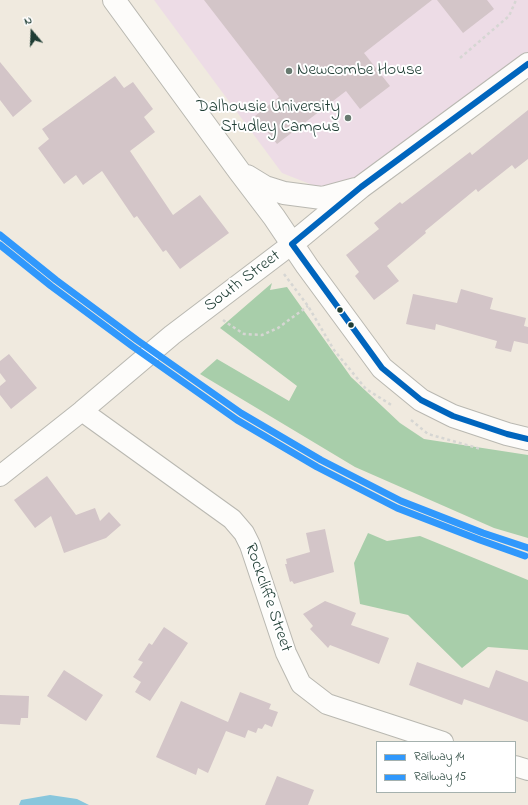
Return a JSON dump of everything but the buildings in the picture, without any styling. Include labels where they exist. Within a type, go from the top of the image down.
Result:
[{"type":"main road","points":[[114,0],[274,217],[382,368],[421,400],[453,416],[507,434],[528,439]]},
{"type":"main road","name":"South Street","points":[[292,244],[361,187],[528,64]]},
{"type":"main road","points":[[239,171],[265,188],[284,193],[322,198],[361,187]]},
{"type":"street","name":"South Street","points":[[0,476],[82,411],[172,336],[292,244]]},
{"type":"street","name":"Rockcliffe Street","points":[[82,411],[232,519],[244,533],[250,545],[286,653],[301,684],[327,704],[440,741]]},
{"type":"street","points":[[516,766],[528,770]]},
{"type":"path","points":[[460,58],[509,16],[516,0]]},
{"type":"path","points":[[211,306],[226,323],[244,334],[262,335],[278,328],[308,306]]},
{"type":"shaded area","name":"Dalhousie University Studley Campus","points":[[154,0],[528,0],[528,64],[361,187],[315,186],[282,173]]},
{"type":"green space","points":[[272,283],[270,290],[287,287],[351,377],[400,423],[424,439],[528,455],[528,538],[494,528],[355,467],[200,374],[217,359],[289,401],[297,386],[220,328]]},
{"type":"green space","points":[[368,533],[387,541],[420,536],[528,580],[528,650],[488,647],[462,668],[408,615],[360,604],[354,563]]},
{"type":"water","points":[[50,795],[77,799],[89,805],[19,805],[21,800]]},
{"type":"rail line","name":"14","points":[[0,235],[56,280],[137,340],[241,413],[321,460],[401,501],[483,533],[528,548]]},
{"type":"rail line","name":"15","points":[[0,245],[51,286],[132,346],[237,420],[317,467],[397,508],[525,556]]},
{"type":"transit line","points":[[528,64],[361,187],[292,244],[382,368],[421,400],[453,416],[507,434],[528,439]]},
{"type":"place","name":"Newcombe House","points":[[289,71]]},
{"type":"place","name":"Dalhousie University Studley Campus","points":[[348,118]]}]
